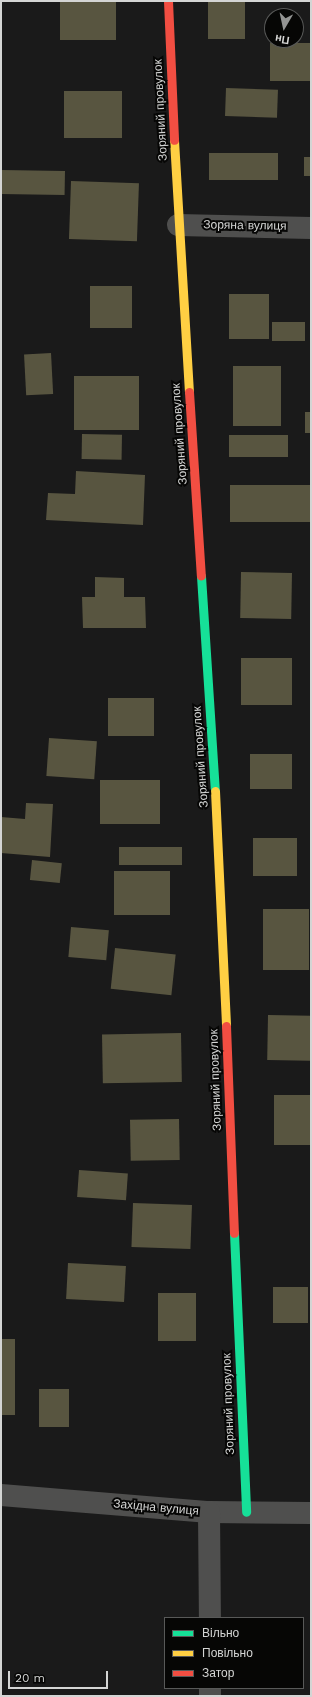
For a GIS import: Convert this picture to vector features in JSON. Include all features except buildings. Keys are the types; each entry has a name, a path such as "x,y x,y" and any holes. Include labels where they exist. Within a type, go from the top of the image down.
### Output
{"street":[{"name":"Зоряний провулок","path":"168,1 178,225 218,840 246,1512"},
{"name":"Зоряна вулиця","path":"178,225 311,228"},
{"name":"Західна вулиця","path":"1,1496 210,1512 311,1513"},
{"path":"210,1512 210,1617"}],"traffic: fast":[{"path":"201,576 215,791"},
{"path":"234,1233 246,1512"}],"traffic: slow":[{"path":"174,140 189,392"},
{"path":"215,791 226,1026"}],"traffic: jam":[{"path":"168,1 174,140"},
{"path":"189,392 201,576"},
{"path":"226,1026 234,1233"}]}
